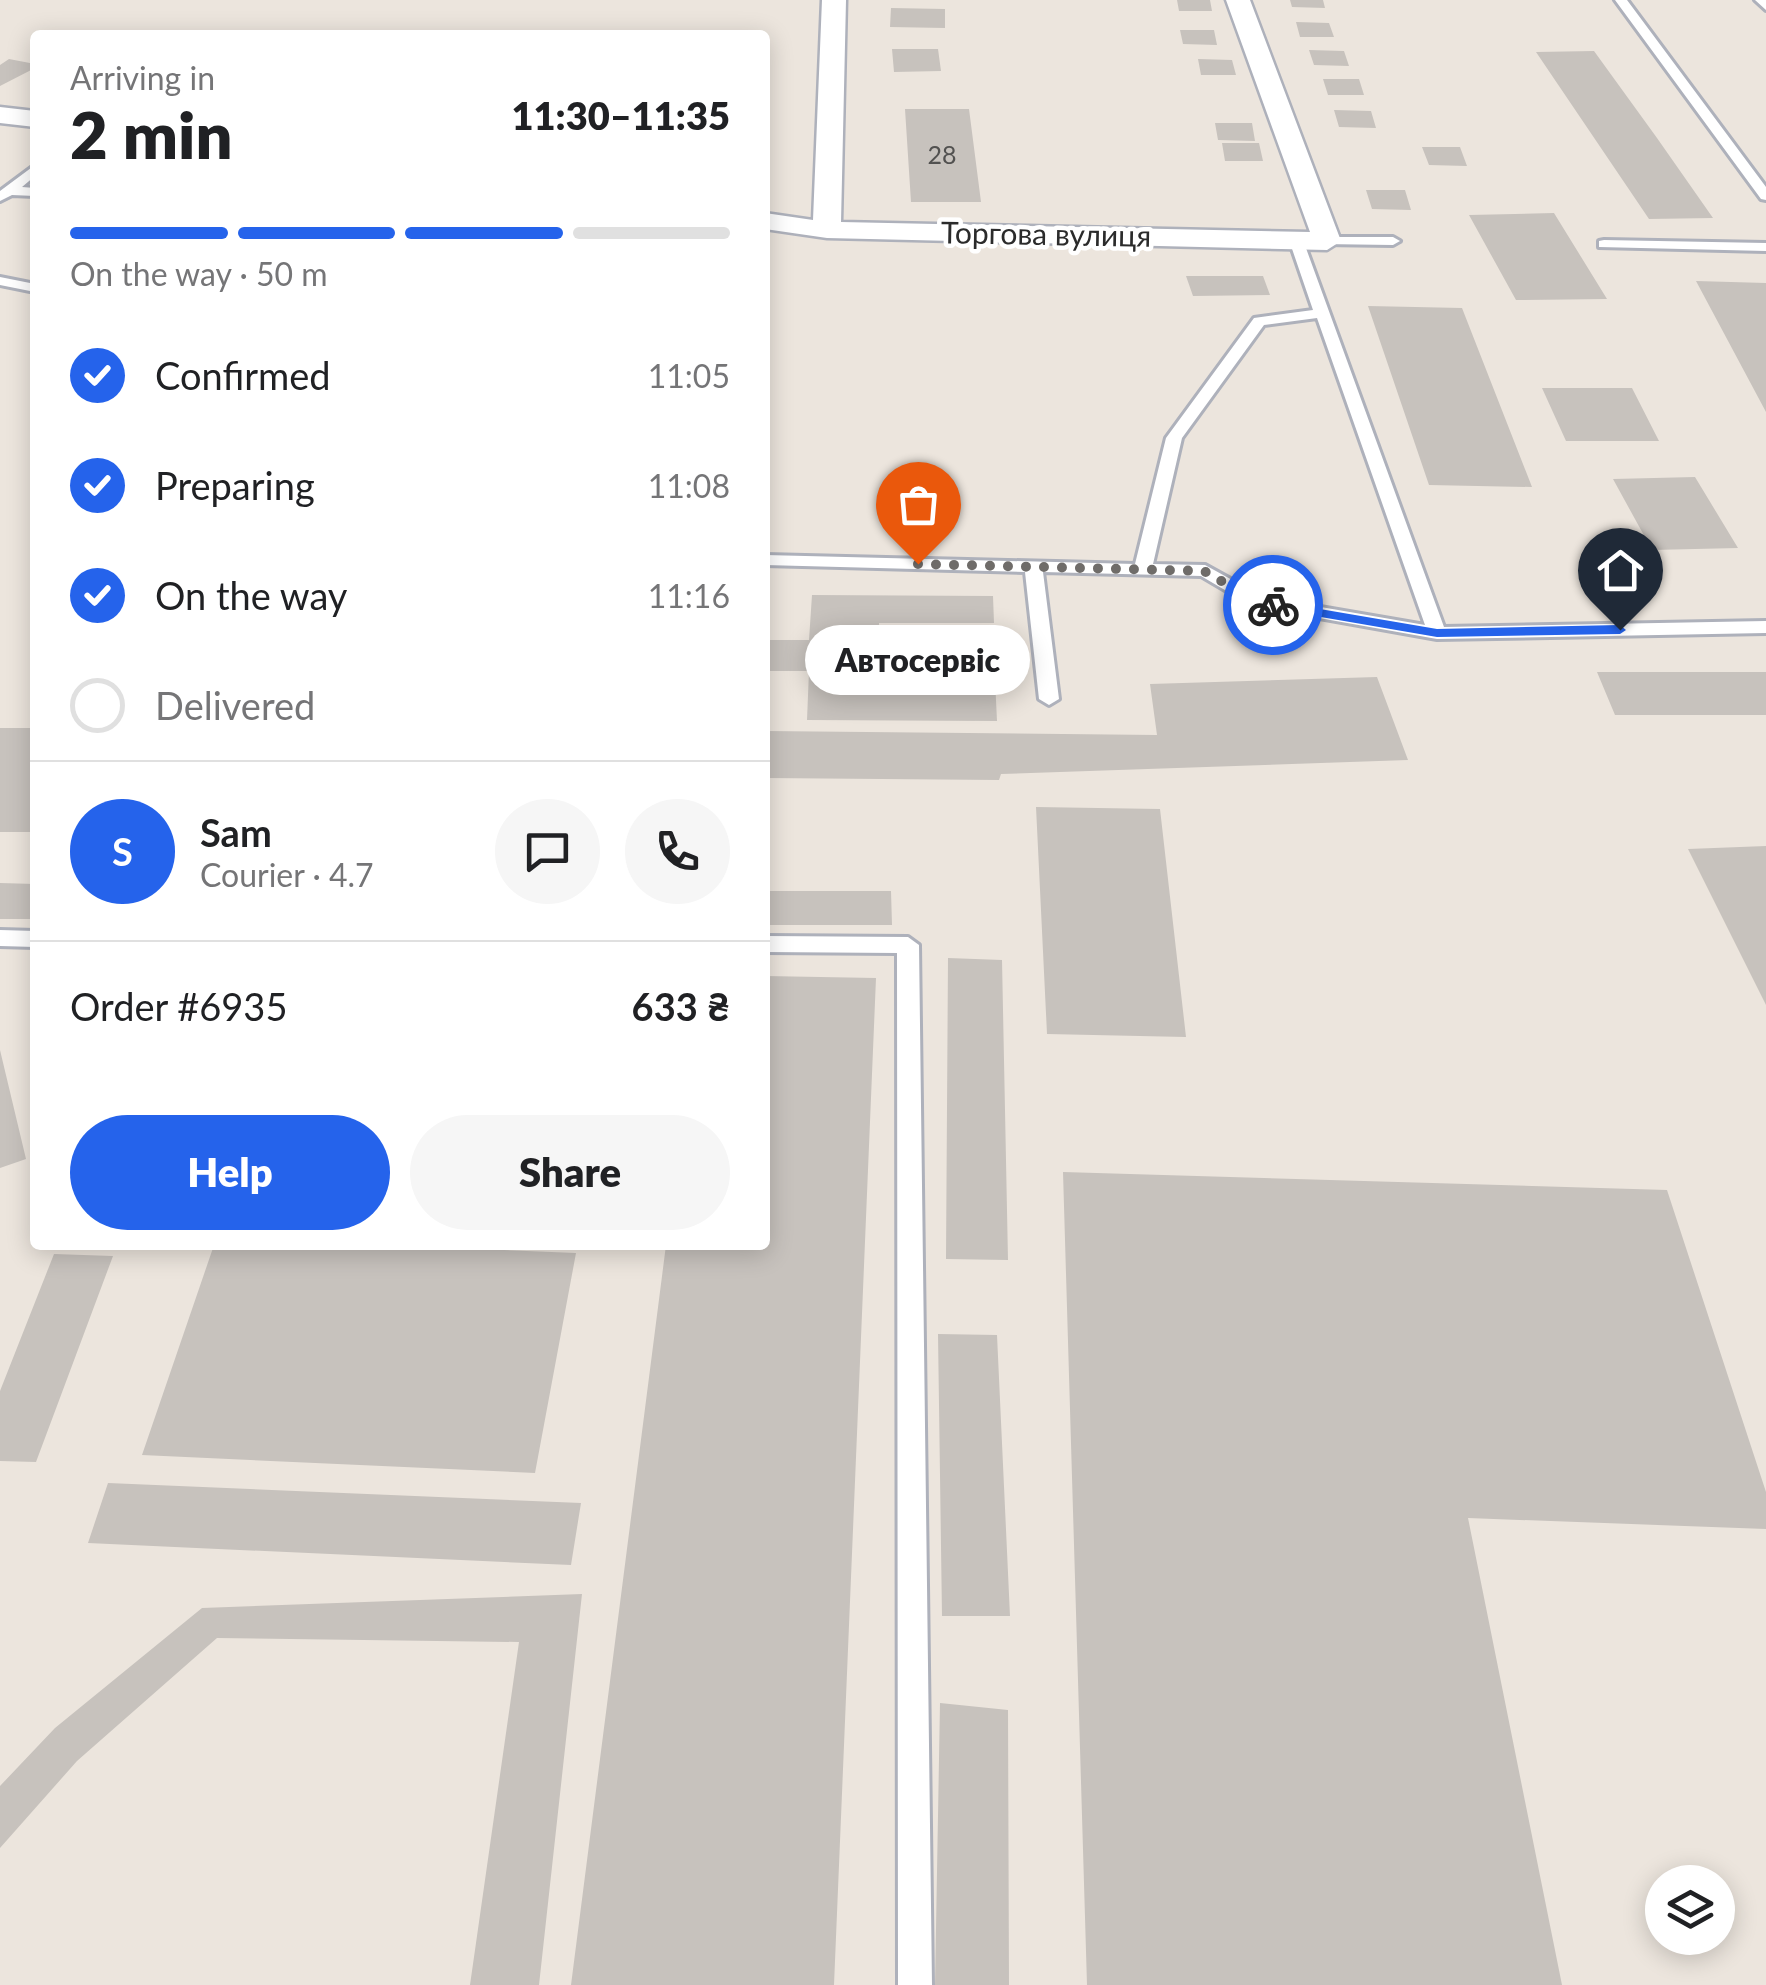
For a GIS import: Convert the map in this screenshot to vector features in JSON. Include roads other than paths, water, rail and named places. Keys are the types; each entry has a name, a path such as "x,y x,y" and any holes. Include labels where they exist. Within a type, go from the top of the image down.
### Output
{"street":[{"path":"827,230 834,0"},
{"path":"1238,0 1327,240"},
{"path":"0,115 30,118"},
{"name":"Торгова вулиця","path":"770,222 827,230 1327,240"}],"lane":[{"path":"1621,0 1766,196"},
{"path":"5,194 30,174"},
{"path":"5,194 30,192"},
{"path":"1296,240 1437,633"},
{"path":"1327,240 1394,242"},
{"path":"1604,244 1766,247"},
{"path":"0,280 30,287"},
{"path":"1143,569 1174,438 1259,321 1322,313"},
{"path":"770,560 1204,571 1258,602 1437,633 1766,627"},
{"path":"1032,567 1049,700"},
{"path":"0,938 30,938"},
{"path":"770,944 908,944 915,1985"}],"place":[{"name":"Автосервіс","path":"918,564"}]}
